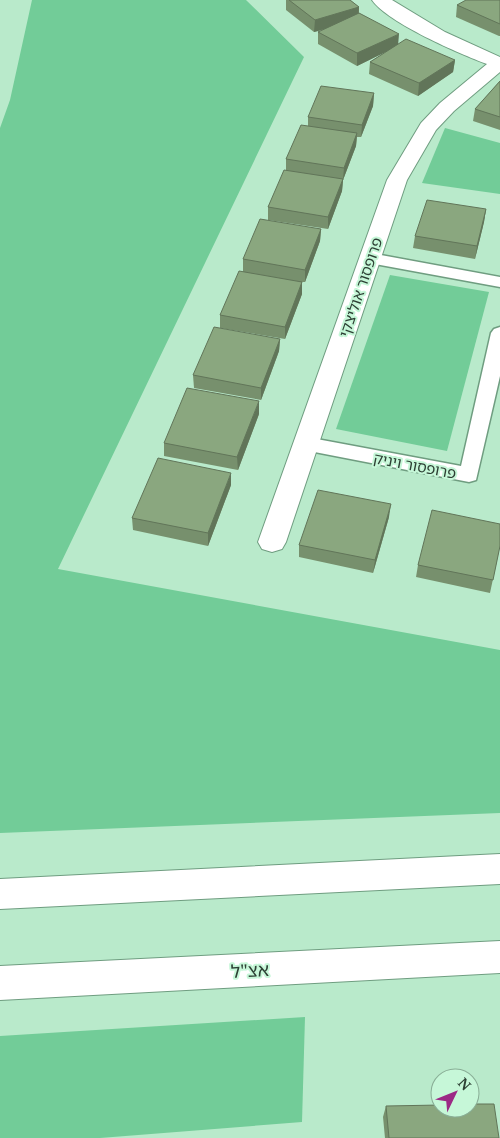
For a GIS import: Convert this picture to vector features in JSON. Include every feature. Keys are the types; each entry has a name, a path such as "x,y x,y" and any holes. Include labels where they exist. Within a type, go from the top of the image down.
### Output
{"street":[{"path":"381,0 424,29 452,44 500,63"},
{"name":"פרופסור אוליצקי","path":"272,542 397,180 428,128 447,107 500,63"},
{"path":"0,894 500,869"},
{"name":"אצ\"ל","path":"0,983 500,957"}],"lane":[{"path":"370,258 500,282"},
{"name":"פרופסור ויניק","path":"306,444 469,475 500,333"}],"green space":[{"path":"32,0 246,0 304,57 58,569 500,650 500,813 0,833 0,128 10,100"},
{"path":"445,128 500,143 500,194 422,183"},
{"path":"390,275 489,292 447,451 336,429"},
{"path":"305,1017 302,1122 100,1138 0,1138 0,1036"}],"building":[{"path":"289,0 350,0 359,7 315,20"},
{"path":"466,0 500,0 500,24 457,5"},
{"path":"359,13 399,34 357,53 318,32"},
{"path":"406,39 455,60 419,83 370,62"},
{"path":"500,81 500,117 475,109"},
{"path":"321,86 374,93 362,125 308,117"},
{"path":"301,125 357,133 344,168 286,159"},
{"path":"284,170 343,179 328,217 268,207"},
{"path":"427,200 486,209 477,246 415,236"},
{"path":"260,219 321,229 305,270 243,259"},
{"path":"239,271 302,282 285,327 220,315"},
{"path":"214,327 280,339 261,388 193,375"},
{"path":"187,388 259,401 237,457 164,443"},
{"path":"158,458 231,473 208,533 132,518"},
{"path":"318,490 391,504 375,560 299,545"},
{"path":"432,510 500,524 500,546 493,580 418,565"},
{"path":"480,1104 494,1104 499,1138 389,1138 386,1106 430,1105 430,1118 480,1118"}]}
